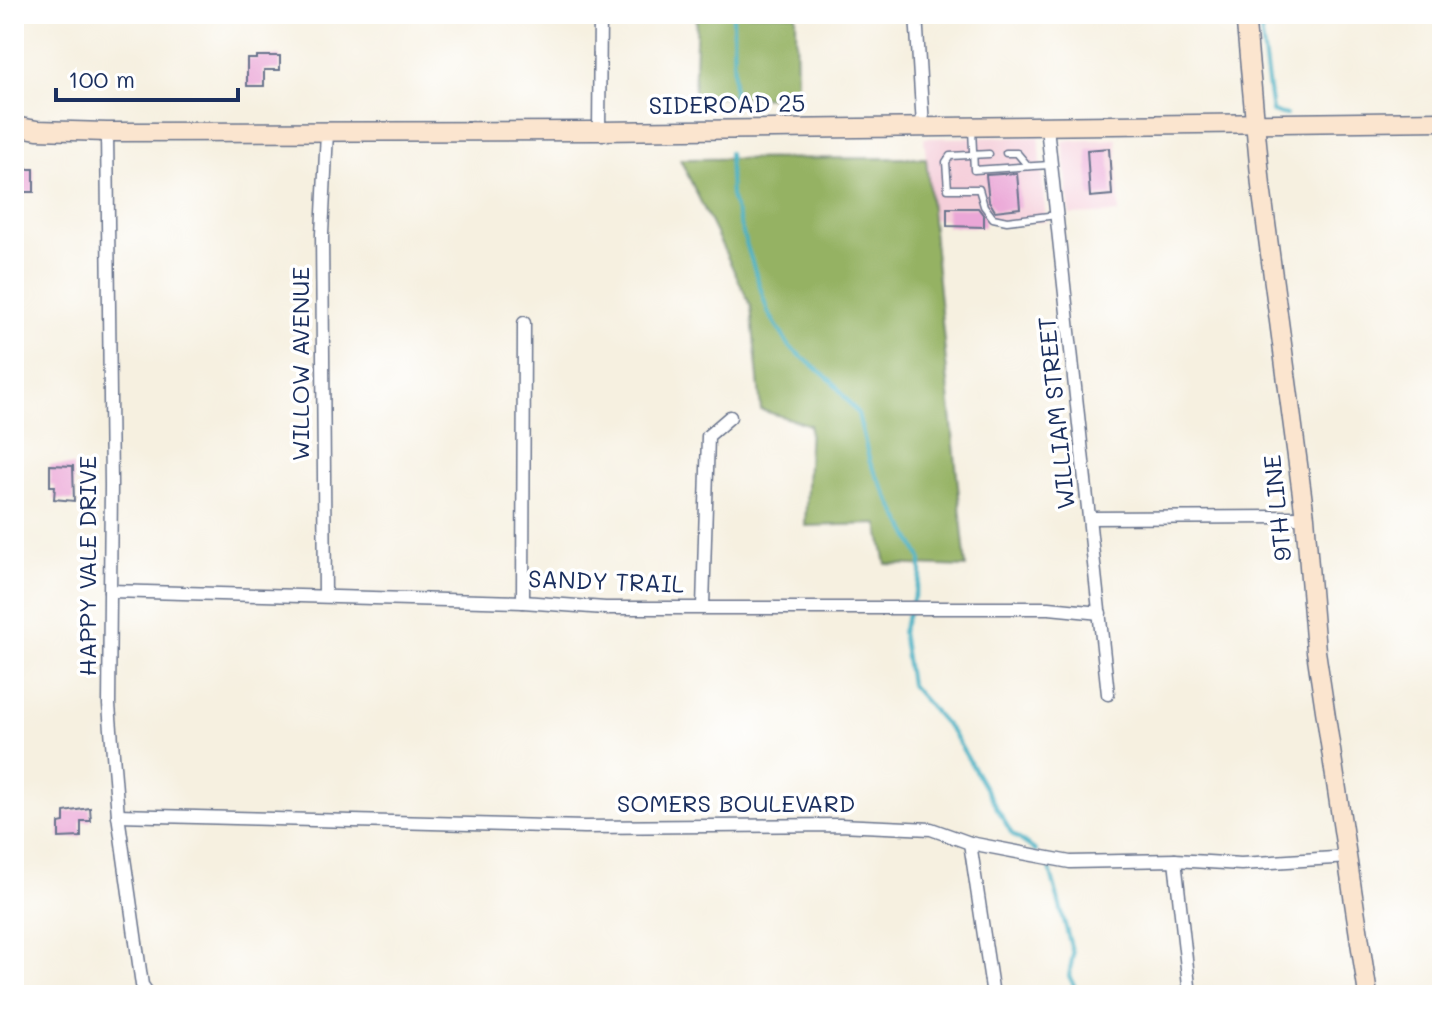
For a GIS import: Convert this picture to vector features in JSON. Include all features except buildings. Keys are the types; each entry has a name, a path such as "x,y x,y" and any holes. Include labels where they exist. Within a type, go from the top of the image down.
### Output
{"main road":[{"name":"9TH LINE","path":"1245,14 1261,186 1305,517 1316,651 1368,995"},
{"name":"SIDEROAD 25","path":"14,126 37,130 107,132 327,132 1442,121"}],"street":[{"path":"599,131 600,14"},
{"path":"916,14 923,126"},
{"name":"WILLIAM STREET","path":"1047,127 1108,694"},
{"name":"HAPPY VALE DRIVE","path":"107,132 109,705 118,815 142,985 149,995"},
{"name":"WILLOW AVENUE","path":"325,596 322,234 327,132"},
{"path":"523,602 524,323"},
{"path":"703,607 708,436 730,417"},
{"path":"1090,518 1305,517"},
{"name":"SANDY TRAIL","path":"110,591 523,602 605,608 1019,608 1100,613"},
{"name":"SOMERS BOULEVARD","path":"118,815 585,827 839,825 931,829 970,843 1070,862 1175,860 1241,864 1349,857"},
{"path":"970,843 993,995"},
{"path":"1175,860 1190,995"}],"lane":[{"path":"972,126 974,170 1051,165"},
{"path":"1006,153 1017,153 1028,167"},
{"path":"989,154 950,156 946,162 948,189 979,189 984,206 993,218 1007,221 1057,215"}],"shaded area":[{"path":"1039,137 1046,222 932,219 924,138"},
{"path":"1117,139 1119,213 1070,215 1063,141"}],"green space":[{"path":"697,14 796,14 797,98 694,96"},
{"path":"926,158 966,567 886,564 878,524 805,526 810,425 761,410 751,306 680,159"}],"waterway":[{"path":"733,14 734,108"},
{"path":"1259,14 1272,112 1286,115"},
{"path":"729,153 731,196 768,312 790,347 833,382 858,414 870,463 921,558 921,576 902,632 910,684 953,733 1012,834 1036,851"},
{"path":"1048,862 1073,954 1069,976 1079,995"}]}
